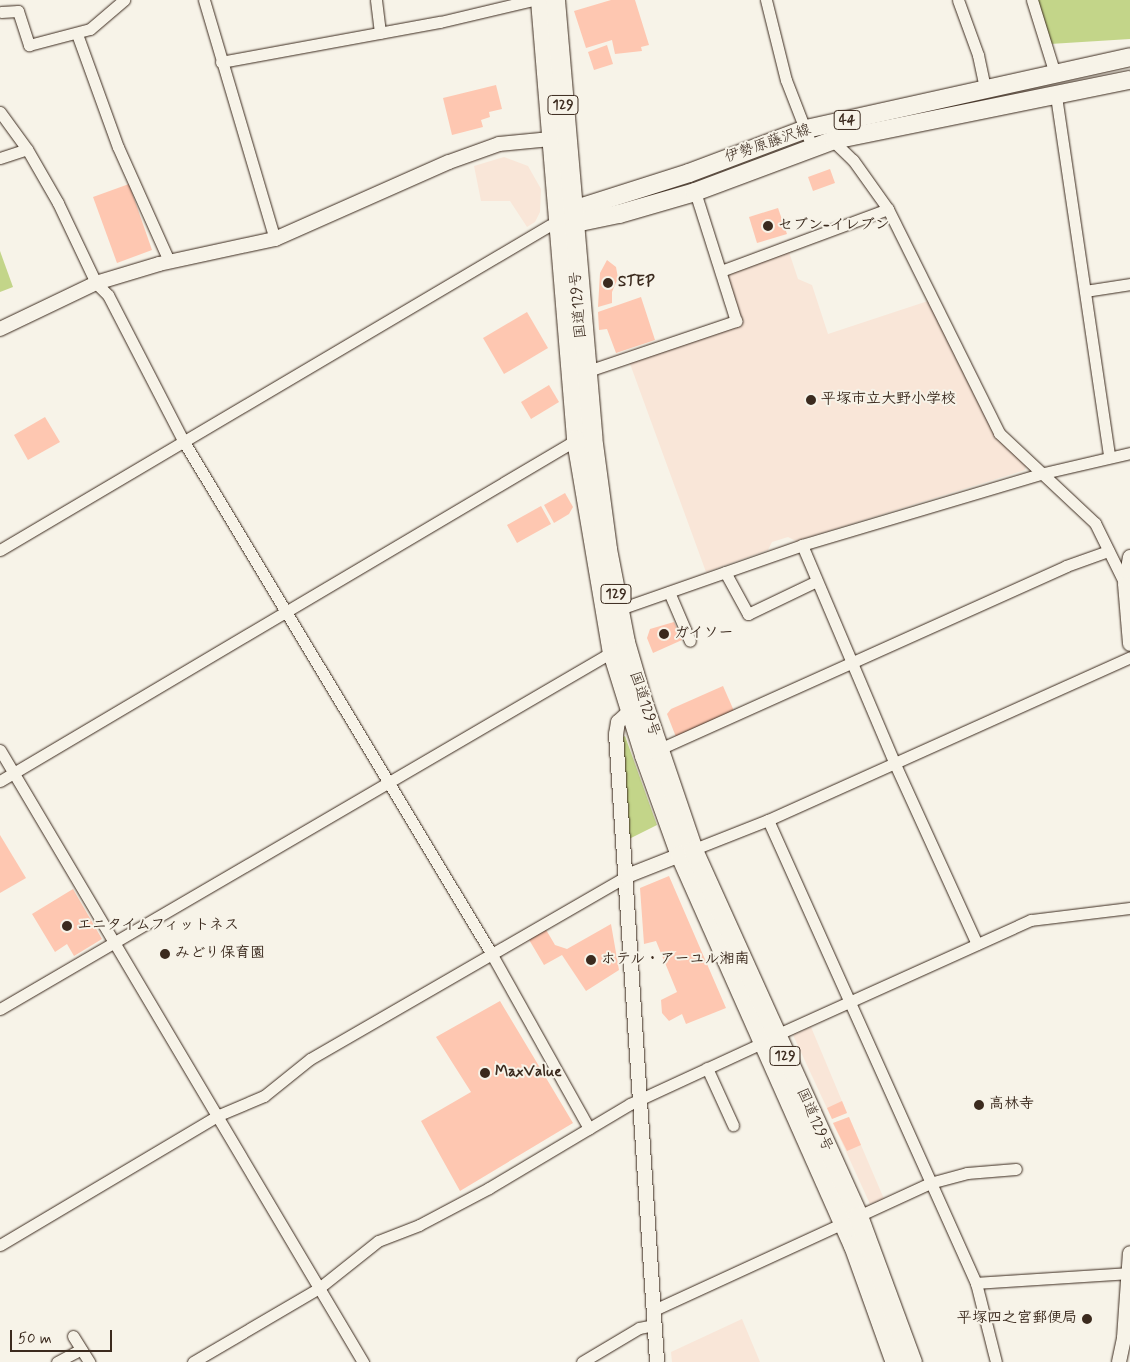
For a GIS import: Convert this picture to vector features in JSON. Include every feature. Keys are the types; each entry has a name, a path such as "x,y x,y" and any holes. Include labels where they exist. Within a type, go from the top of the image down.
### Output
{"highway":[{"name":"国道129号","path":"540,0 560,140"},
{"name":"国道129号","path":"555,0 562,220 578,374 607,549 612,612 612,652 630,711 651,752 687,852 912,1362"},
{"name":"国道129号","path":"578,374 576,440 612,612 642,700 651,752"},
{"name":"国道129号","path":"850,1219 895,1362"}],"main road":[{"name":"伊勢原藤沢線","path":"562,220 806,129 1130,57"},
{"name":"伊勢原藤沢線","path":"562,220 696,192 812,146 834,140 1130,80"}],"street":[{"path":"0,12 18,11 29,45 77,34 90,29 124,0"},
{"path":"204,0 275,239"},
{"path":"376,0 380,33"},
{"path":"221,62 380,33 533,0"},
{"path":"766,0 786,80 812,146"},
{"path":"958,0 978,55 985,89"},
{"path":"1032,0 1055,74"},
{"path":"77,34 118,147 169,262"},
{"path":"1056,96 1109,456"},
{"path":"0,112 27,149 58,203 96,283 108,295 184,442 287,612 387,784 491,954 589,1128"},
{"path":"806,129 834,140 888,209 999,433 1044,473 1095,523 1125,584"},
{"path":"0,329 96,283 169,262 275,239 449,162 499,144 560,140"},
{"path":"0,158 27,149"},
{"path":"578,374 736,321 696,192"},
{"path":"721,271 888,209"},
{"path":"0,550 562,220"},
{"path":"1085,291 1130,284"},
{"path":"0,781 576,440"},
{"path":"612,612 802,545 1044,473 1109,456 1130,453"},
{"path":"802,545 894,762 977,944"},
{"path":"651,752 852,664 1066,566 1108,552"},
{"path":"1130,557 1125,584 1130,644"},
{"path":"726,572 748,614 817,581"},
{"path":"668,592 690,641"},
{"path":"0,1009 612,652"},
{"path":"0,1245 219,1116 264,1096 310,1059 627,876 768,820 1130,657"},
{"path":"630,711 618,722 616,734 627,876 657,1362"},
{"path":"0,750 113,942 219,1116 363,1362"},
{"path":"768,820 852,1000 930,1183 976,1283 996,1362"},
{"path":"193,1362 319,1288 378,1242 420,1224 490,1188 640,1099 852,1000 1031,920 1130,908"},
{"path":"707,1068 733,1125"},
{"path":"654,1310 930,1183 967,1173 1016,1169"},
{"path":"1119,1362 1124,1338 1130,1253"},
{"path":"976,1283 1129,1274"},
{"path":"582,1362 639,1328 655,1325"},
{"path":"73,1336 89,1362"},
{"path":"57,1362 80,1348"}],"shaded area":[{"path":"504,157 528,166 541,189 540,212 535,222 527,227 510,201 481,201 474,166"},
{"name":"平塚市立大野小学校","path":"789,252 798,279 812,285 828,334 934,299 997,439 1027,464 1025,470 796,541 788,537 772,542 768,550 706,572 629,361 740,324 725,277 728,273"},
{"path":"811,1027 847,1113 832,1119 793,1035"},
{"path":"849,1117 884,1199 870,1204 833,1123"},
{"path":"742,1319 760,1362 672,1362 671,1352"}],"green space":[{"path":"1036,0 1130,0 1130,39 1050,44"},
{"path":"0,251 13,287 0,292"},
{"path":"625,736 657,825 627,840 623,737"}],"building":[{"path":"611,0 635,0 649,45 641,47 642,51 615,54 612,40 586,48 574,11"},
{"path":"607,45 613,64 594,70 588,52"},
{"path":"496,85 502,109 489,112 490,117 481,120 483,127 452,135 443,98"},
{"path":"830,169 835,183 813,191 808,177"},
{"path":"129,184 152,250 117,263 93,197"},
{"name":"セブン-イレブン","path":"778,208 787,234 757,243 749,217"},
{"name":"STEP","path":"607,260 616,267 618,278 612,292 612,303 598,307 600,273"},
{"path":"641,297 655,340 616,353 607,329 599,330 598,312"},
{"path":"527,312 548,348 504,374 483,338"},
{"path":"549,385 559,402 531,419 521,402"},
{"path":"45,417 60,442 28,460 14,435"},
{"path":"565,493 573,507 569,514 554,523 544,505"},
{"path":"541,506 551,524 517,543 507,525"},
{"name":"ガイソー","path":"674,622 682,640 653,653 647,638 650,629"},
{"path":"723,686 734,711 676,737 667,714 671,709"},
{"path":"0,835 26,878 0,893"},
{"path":"669,876 726,1008 686,1024 682,1014 669,1021 662,1013 661,1000 677,992 656,941 644,944 640,888"},
{"name":"エニタイムフィットネス","path":"73,889 102,939 74,956 67,944 55,952 32,914"},
{"name":"ホテル・アーユル湘南","path":"611,924 619,970 586,991 562,955 544,965 528,938 545,928 555,945 567,949"},
{"path":"500,1001 573,1123 460,1191 421,1121 471,1092 436,1037"},
{"path":"842,1101 847,1113 832,1119 827,1108"},
{"path":"849,1117 861,1145 847,1151 833,1123"}],"place":[{"name":"セブン-イレブン","path":"768,226"},
{"name":"STEP","path":"608,283"},
{"name":"平塚市立大野小学校","path":"811,400"},
{"name":"ガイソー","path":"664,634"},
{"name":"エニタイムフィットネス","path":"67,926"},
{"name":"みどり保育園","path":"165,954"},
{"name":"ホテル・アーユル湘南","path":"591,960"},
{"name":"MaxValue","path":"485,1073"},
{"name":"高林寺","path":"979,1105"},
{"name":"平塚四之宮郵便局","path":"1087,1319"}]}
